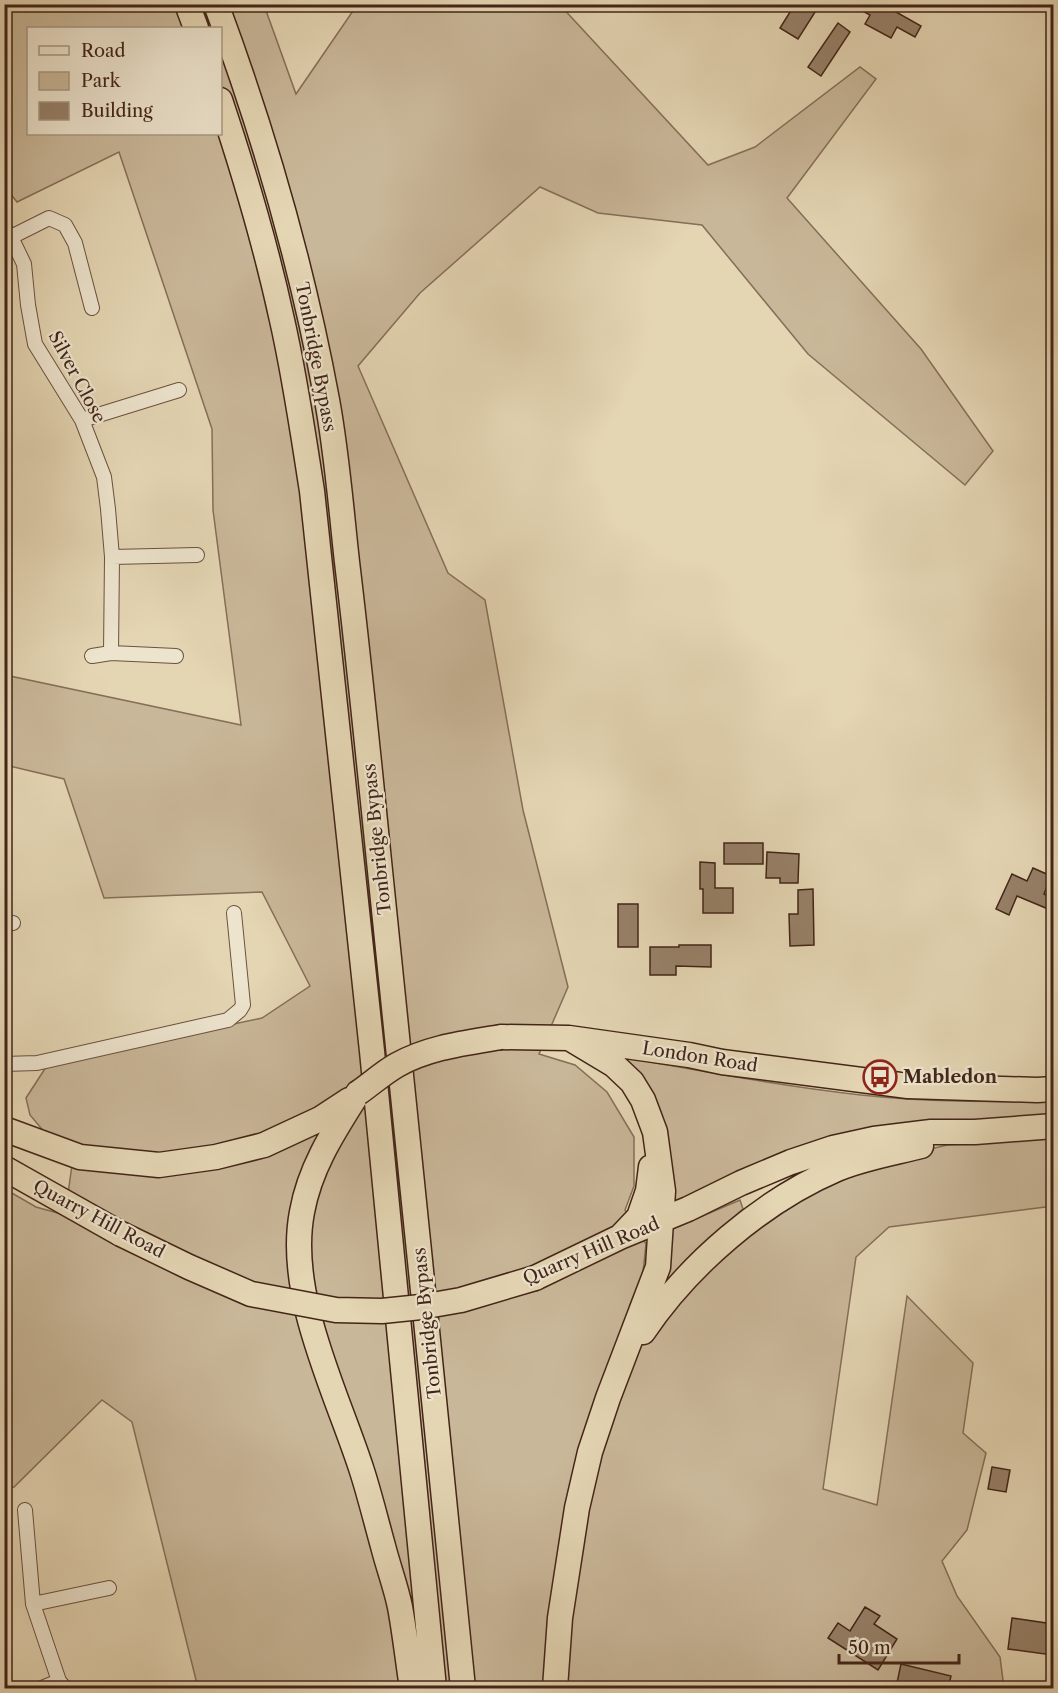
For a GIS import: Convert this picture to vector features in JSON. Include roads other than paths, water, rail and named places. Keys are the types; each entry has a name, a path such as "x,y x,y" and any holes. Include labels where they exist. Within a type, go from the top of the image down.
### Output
{"highway":[{"path":"187,4 196,27"},
{"name":"Tonbridge Bypass","path":"216,4 265,147 292,242 328,405 356,636 428,1326 463,1689"},
{"name":"Tonbridge Bypass","path":"222,106 239,157 282,319 300,408 312,491 372,1051 434,1689"},
{"name":"London Road","path":"412,1689 400,1607 362,1471 327,1372 300,1278 299,1245 302,1212 325,1127 358,1094 397,1065 422,1054 445,1047 501,1037 569,1038 689,1055 722,1062 908,1086 1053,1089"},
{"path":"555,1689 560,1618 577,1508 590,1452 608,1398 658,1267 663,1191 655,1132 643,1100 632,1082 614,1065 569,1038"},
{"name":"Quarry Hill Road","path":"4,1168 121,1234 251,1294 336,1310 382,1311 461,1300 535,1278 620,1237 661,1221 791,1162 833,1148 874,1139 931,1132 975,1132 1053,1126"},
{"path":"4,1129 81,1157 159,1165 216,1157 325,1127"},
{"path":"620,1237 639,1217 648,1191 655,1132"},
{"path":"620,1368 660,1307 686,1278 735,1232 763,1211 837,1169 975,1132"}],"street":[{"path":"8,233 49,218 65,225 75,243 92,308"},
{"name":"Silver Close","path":"8,233 24,264 35,344 82,420 104,477 112,557 111,653"},
{"path":"82,420 179,390"},
{"path":"112,557 197,555"},
{"path":"92,656 111,653 176,656"},
{"path":"4,1064 37,1063 228,1020 243,1005 234,913"},
{"path":"25,1510 33,1604 62,1685 42,1689"},
{"path":"33,1604 109,1588"}],"place":[{"name":"Mabledon","path":"880,1077"}]}
